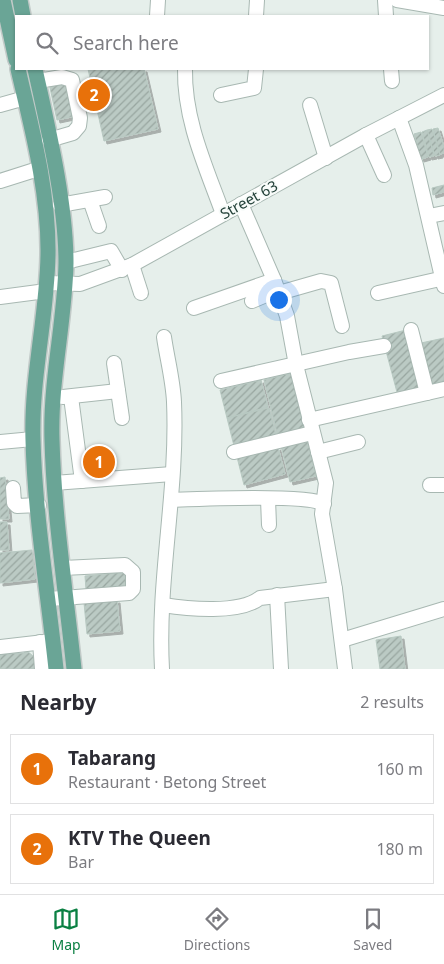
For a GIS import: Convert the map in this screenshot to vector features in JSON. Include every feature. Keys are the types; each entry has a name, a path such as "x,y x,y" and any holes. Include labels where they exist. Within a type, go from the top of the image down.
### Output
{"main road":[{"path":"3,0 15,55"},
{"path":"20,0 24,15"},
{"path":"18,70 38,169 46,226 46,287 36,380 33,439 49,599 47,642 56,669"},
{"path":"36,75 60,205 66,262 52,397 54,483 74,669"}],"street":[{"path":"157,15 158,0"},
{"path":"256,15 257,0"},
{"path":"385,0 386,15"},
{"path":"397,0 444,8"},
{"path":"185,70 188,110 192,126 223,214"},
{"path":"221,96 254,88 256,86 256,70"},
{"path":"36,75 62,77 72,80 75,88 79,126 73,133 49,140"},
{"name":"Street 63","path":"0,296 64,284 80,284 127,268 366,135 444,95"},
{"path":"0,105 25,98"},
{"path":"310,105 326,158"},
{"path":"378,293 443,281 416,165 399,118"},
{"path":"366,135 384,175"},
{"path":"0,181 38,169"},
{"path":"60,205 104,197"},
{"path":"90,200 100,226"},
{"path":"241,204 287,316 296,365 326,483 322,514 335,589 345,669"},
{"path":"429,216 444,213"},
{"path":"66,262 112,251 127,268 142,293"},
{"path":"194,308 277,288 321,282 331,283 342,326"},
{"path":"252,301 277,288"},
{"path":"411,330 426,393"},
{"path":"162,669 162,605 171,500 174,399 164,337"},
{"path":"221,382 349,352 384,346"},
{"path":"114,363 122,418"},
{"path":"234,452 311,426 444,389"},
{"path":"52,397 71,397 118,391"},
{"path":"71,397 82,481"},
{"path":"0,442 33,439"},
{"path":"318,452 358,442"},
{"path":"54,483 172,474"},
{"path":"13,488 14,503 17,506 39,505"},
{"path":"268,499 269,525"},
{"path":"171,500 314,500 324,504"},
{"path":"49,599 129,593 134,584 133,572 125,565 63,568"},
{"path":"162,605 232,608 277,595 335,589"},
{"path":"277,595 281,669"},
{"path":"342,640 444,609"},
{"path":"0,646 47,642 42,669"}],"building":[{"path":"88,70 144,70 158,129 104,141"},
{"path":"69,79 76,116 57,120 49,83"},
{"path":"438,128 444,147 444,153 440,154 433,129"},
{"path":"432,129 440,155 435,156 427,130"},
{"path":"427,130 434,156 429,157 422,132"},
{"path":"421,132 428,157 421,159 414,134"},
{"path":"444,185 444,192 433,195 432,188"},
{"path":"406,330 422,390 398,396 382,336"},
{"path":"444,338 444,385 431,388 421,343"},
{"path":"291,373 305,430 278,437 264,380"},
{"path":"261,380 268,407 227,418 220,390"},
{"path":"269,408 276,435 234,446 227,418"},
{"path":"307,439 316,476 290,482 281,446"},
{"path":"278,447 285,474 244,485 237,457"},
{"path":"5,477 9,519 0,519 0,478"},
{"path":"0,522 7,522 9,550 0,550"},
{"path":"32,550 35,579 0,583 0,553"},
{"path":"126,572 127,586 86,590 85,576"},
{"path":"117,600 120,631 87,634 84,603"},
{"path":"401,636 405,669 380,669 376,640"},
{"path":"26,650 41,663 39,669 0,669 0,654 24,653"}],"place":[{"name":"KTV The Queen","path":"94,95"},
{"name":"Tabarang","path":"99,462"}]}
